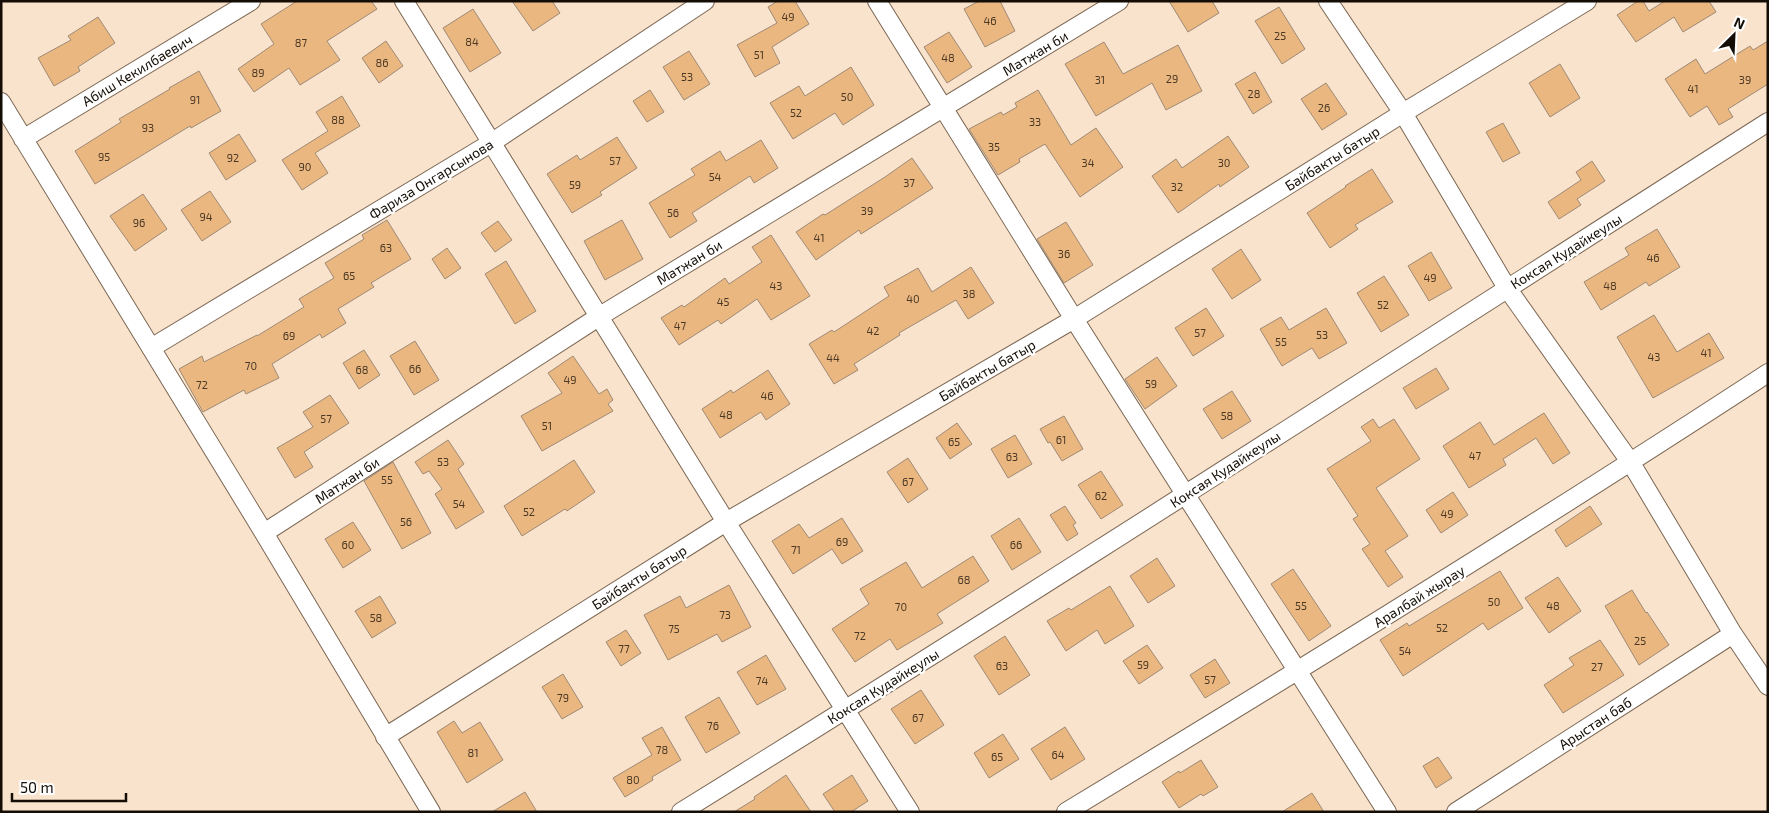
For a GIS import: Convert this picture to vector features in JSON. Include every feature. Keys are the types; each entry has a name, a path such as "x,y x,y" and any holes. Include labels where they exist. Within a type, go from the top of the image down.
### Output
{"street":[{"name":"Абиш Кекилбаевич","path":"23,139 250,1"},
{"path":"404,1 726,522 910,812"},
{"name":"Фариза Онгарсынова","path":"150,348 491,143 705,1"},
{"path":"877,1 1074,319 1386,812"},
{"name":"Матжан би","path":"264,533 600,316 1119,1"},
{"path":"1328,1 1403,113 1507,288 1631,462 1733,634 1768,686"},
{"name":"Байбакты батыр","path":"386,738 726,522 1074,319 1403,113 1587,1"},
{"path":"1,102 264,533 431,812"},
{"name":"Коксая Кудайкеулы","path":"681,812 1186,494 1768,122"},
{"name":"Аралбай жырау","path":"1066,812 1298,671 1631,462 1768,373"},
{"name":"Арыстан баб","path":"1456,812 1733,634"}],"building":[{"path":"297,1 371,1 377,9 327,41 340,60 300,85 289,68 254,92 238,69 274,44 261,24"},
{"path":"512,1 552,1 560,13 533,31"},
{"path":"778,1 795,1 809,24 772,47 780,63 755,77 737,45 777,23 768,7"},
{"path":"979,1 1000,1 1015,31 985,47 964,9"},
{"path":"1169,1 1212,1 1219,13 1188,32"},
{"path":"1638,1 1643,1 1649,11 1665,1 1709,1 1716,12 1683,32 1674,17 1636,42 1617,15"},
{"path":"1279,7 1305,49 1282,64 1255,21"},
{"path":"473,9 501,53 470,72 443,28"},
{"path":"98,17 115,43 78,67 80,71 54,86 38,58 71,40 68,36"},
{"path":"949,32 972,67 947,83 924,47"},
{"path":"386,41 403,66 379,83 362,58"},
{"path":"1768,41 1768,84 1728,109 1733,117 1719,125 1707,106 1690,117 1665,79 1696,59 1705,74 1750,46 1753,50"},
{"path":"1104,42 1123,74 1178,45 1202,91 1166,110 1152,83 1096,116 1065,64"},
{"path":"689,51 710,84 684,100 663,67"},
{"path":"1560,64 1580,98 1550,117 1529,83"},
{"path":"851,67 874,105 843,125 835,113 793,139 770,103 799,86 805,96"},
{"path":"199,71 221,111 191,128 190,126 95,184 75,151 121,122 119,119"},
{"path":"1255,72 1272,102 1253,114 1235,84"},
{"path":"1326,83 1347,114 1322,130 1301,99"},
{"path":"650,90 664,112 647,122 633,101"},
{"path":"1038,90 1071,145 1096,128 1123,167 1080,197 1045,144 1019,159 1020,162 998,175 969,129 1001,112 1003,115 1017,107 1015,103"},
{"path":"342,96 360,126 315,153 328,173 302,190 282,160 328,131 316,112"},
{"path":"1503,123 1520,153 1503,162 1486,132"},
{"path":"239,134 256,161 226,180 209,153"},
{"path":"1228,136 1249,167 1220,187 1219,184 1178,213 1152,176 1176,159 1182,168"},
{"path":"617,137 637,168 600,192 602,195 572,213 547,174 577,155 580,160"},
{"path":"761,140 778,168 754,183 750,176 692,213 697,221 670,238 649,203 695,175 691,169 720,151 726,161"},
{"path":"912,158 933,188 861,234 859,230 816,260 796,232"},
{"path":"1592,161 1605,181 1577,199 1581,205 1559,219 1548,202 1581,180 1576,172"},
{"path":"1372,169 1393,202 1355,225 1358,229 1330,248 1307,213"},
{"path":"210,191 231,222 202,241 181,210"},
{"path":"143,194 167,229 135,251 110,216"},
{"path":"387,220 411,259 371,283 374,287 338,309 346,323 322,338 320,334 272,364 279,378 246,394 244,390 203,412 179,369 202,356 204,362 257,336 304,307 299,299 334,278 325,263 364,239 362,235"},
{"path":"622,220 643,259 605,280 584,241"},
{"path":"498,221 512,240 495,252 481,233"},
{"path":"1066,222 1093,265 1064,283 1037,239"},
{"path":"1657,229 1680,267 1649,286 1646,282 1601,310 1584,282 1629,255 1625,248"},
{"path":"771,235 810,296 771,320 757,299 721,324 718,320 679,345 661,318 682,305 684,307 725,278 729,284 762,262 752,247"},
{"path":"447,248 461,268 445,279 432,259"},
{"path":"1241,249 1261,280 1232,299 1212,269"},
{"path":"1431,252 1452,288 1429,301 1408,266"},
{"path":"506,261 536,311 515,324 485,274"},
{"path":"971,267 994,303 968,319 956,300 899,333 900,335 854,364 858,370 834,384 809,344 832,330 834,332 889,296 884,287 918,268 932,292"},
{"path":"1384,276 1409,315 1381,332 1357,293"},
{"path":"1206,308 1224,336 1193,356 1175,328"},
{"path":"1326,308 1347,343 1319,359 1312,348 1282,366 1260,329 1281,317 1289,330"},
{"path":"1654,315 1677,352 1709,333 1724,358 1653,398 1617,337"},
{"path":"415,341 439,380 414,395 390,356"},
{"path":"364,350 380,375 359,389 343,363"},
{"path":"573,356 599,394 607,389 613,400 608,404 613,411 542,451 521,416 562,393 548,373"},
{"path":"1157,357 1177,386 1145,409 1125,379"},
{"path":"1436,368 1449,389 1416,409 1403,388"},
{"path":"768,370 790,404 766,420 761,412 720,438 702,409 731,390 733,393"},
{"path":"1232,391 1251,421 1222,439 1203,409"},
{"path":"330,395 349,423 304,452 313,467 295,478 277,448 313,427 303,412"},
{"path":"1544,413 1570,453 1553,464 1536,438 1503,459 1506,465 1469,488 1443,446 1480,422 1494,445"},
{"path":"1064,416 1083,449 1062,461 1040,429"},
{"path":"1373,419 1379,428 1394,419 1420,459 1376,488 1408,536 1385,551 1403,577 1388,587 1362,549 1370,544 1353,519 1358,516 1327,469 1371,441 1361,427"},
{"path":"957,423 972,444 950,459 936,438"},
{"path":"1015,435 1032,464 1008,478 991,449"},
{"path":"448,440 464,464 458,469 484,512 456,529 435,494 442,489 429,471 423,474 415,462"},
{"path":"908,458 928,489 908,503 887,472"},
{"path":"574,460 595,492 567,511 565,509 522,536 504,506"},
{"path":"393,462 431,533 402,549 364,481"},
{"path":"1101,471 1123,505 1101,519 1078,485"},
{"path":"1453,492 1468,515 1441,533 1426,510"},
{"path":"1065,506 1076,523 1073,525 1078,534 1067,541 1050,515"},
{"path":"1590,506 1602,524 1566,547 1555,530"},
{"path":"842,518 863,551 842,564 832,549 793,574 772,541 799,524 809,538"},
{"path":"1019,518 1041,552 1012,570 991,536"},
{"path":"353,522 371,550 343,568 325,539"},
{"path":"973,556 989,581 937,614 943,623 897,650 890,639 855,662 832,629 869,604 860,589 906,562 922,588"},
{"path":"1157,558 1175,586 1148,603 1130,576"},
{"path":"1293,569 1331,626 1309,641 1271,584"},
{"path":"1500,571 1523,608 1488,630 1483,623 1403,676 1380,640 1407,623 1409,626"},
{"path":"1558,577 1581,611 1549,633 1525,598"},
{"path":"729,585 751,627 722,642 717,634 668,660 644,615 680,596 686,608"},
{"path":"1110,586 1134,626 1105,644 1097,630 1066,651 1047,621 1069,608 1071,610"},
{"path":"1632,590 1669,645 1639,665 1605,606"},
{"path":"380,596 396,623 372,638 355,611"},
{"path":"626,630 641,653 621,666 606,642"},
{"path":"1005,636 1030,675 999,695 974,656"},
{"path":"1600,640 1624,675 1563,713 1544,685 1574,665 1569,658"},
{"path":"1147,645 1163,668 1139,684 1123,661"},
{"path":"766,655 786,689 757,705 737,672"},
{"path":"1215,659 1230,683 1205,698 1190,675"},
{"path":"563,674 583,707 562,719 542,687"},
{"path":"921,690 944,725 915,744 891,709"},
{"path":"719,697 740,733 706,753 685,717"},
{"path":"454,721 462,733 480,722 503,760 467,783 437,732"},
{"path":"662,727 681,760 652,777 653,780 625,797 613,778 652,755 642,738"},
{"path":"1065,727 1085,759 1051,780 1031,749"},
{"path":"1003,734 1019,759 989,778 974,753"},
{"path":"1438,757 1452,778 1436,788 1423,766"},
{"path":"1201,760 1218,787 1203,796 1201,794 1179,808 1162,782"},
{"path":"786,775 811,812 734,812 755,799 754,797"},
{"path":"852,775 868,801 851,812 835,812 823,794"},
{"path":"525,792 537,812 492,812"},
{"path":"1312,793 1324,812 1282,812"}]}
